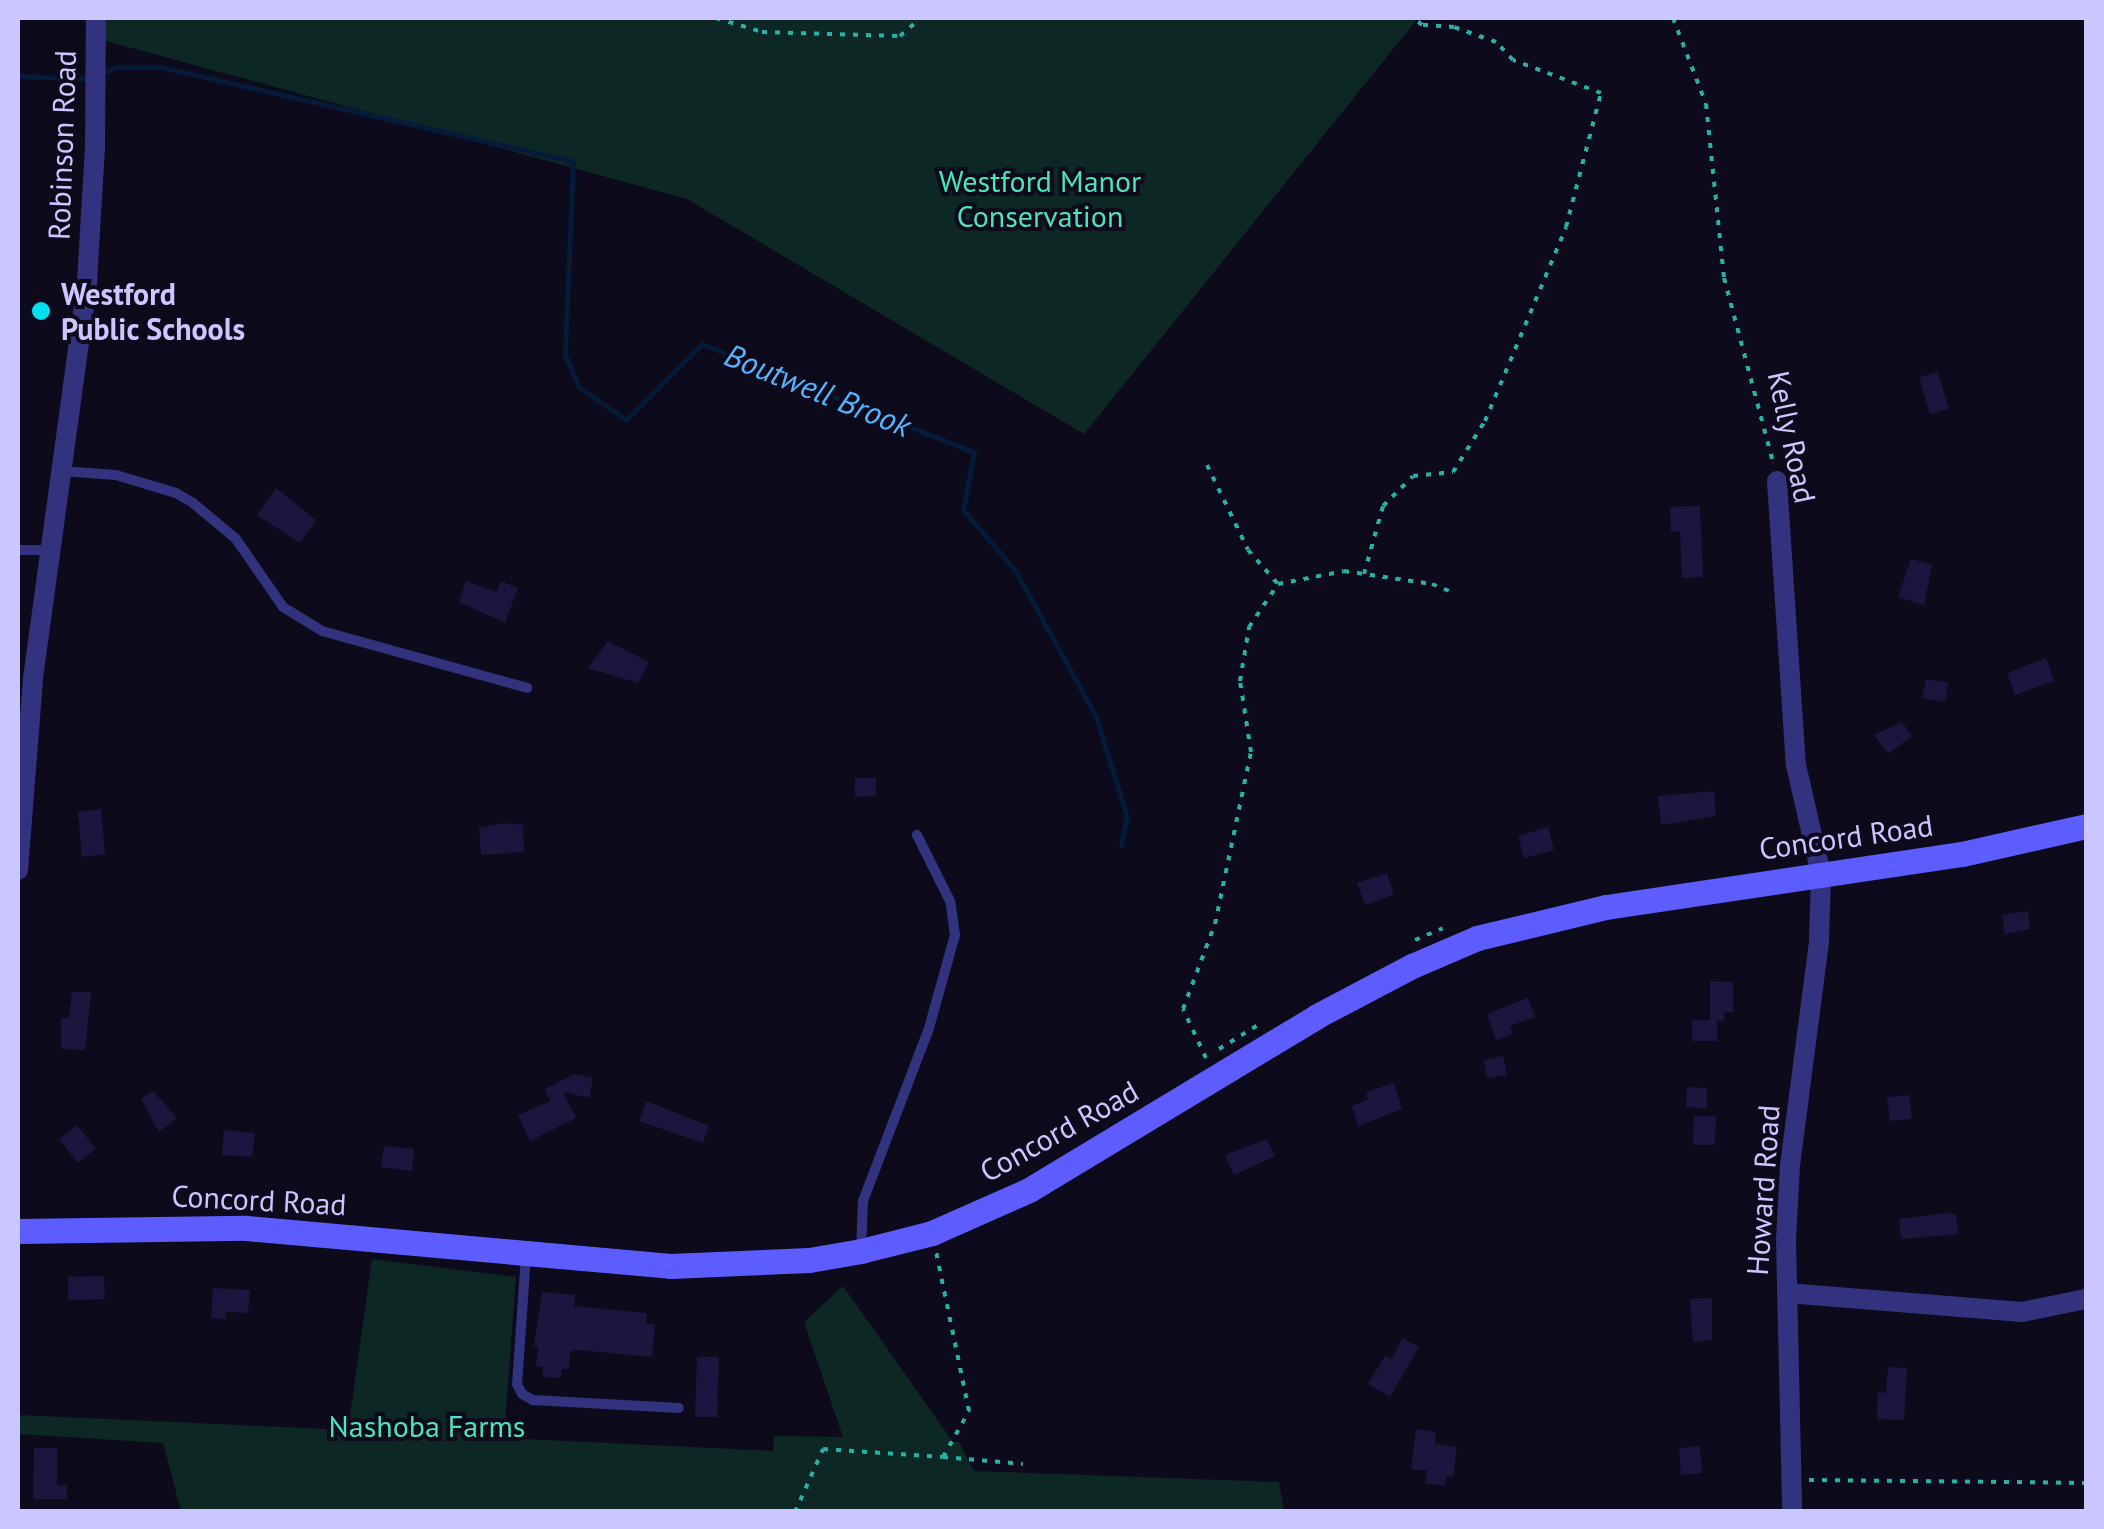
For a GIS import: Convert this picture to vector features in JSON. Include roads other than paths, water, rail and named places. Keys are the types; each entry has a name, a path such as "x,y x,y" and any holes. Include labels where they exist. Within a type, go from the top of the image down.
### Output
{"main road":[{"name":"Concord Road","path":"18,1231 246,1228 670,1266 809,1260 861,1251 932,1233 1029,1190 1316,1016 1412,966 1477,938 1606,907 1962,854 2086,826"}],"street":[{"name":"Robinson Road","path":"18,870 22,764 86,282 95,148 96,18"},
{"name":"Kelly Road","path":"1777,481 1796,765 1821,874"},
{"name":"Howard Road","path":"1792,1512 1787,1293 1790,1166 1820,942 1821,874"},
{"path":"1787,1293 2022,1312 2086,1298"}],"lane":[{"path":"61,470 116,475 176,493 193,503 236,538 283,607 322,631 528,688"},
{"path":"18,550 50,550"},
{"path":"861,1251 863,1202 929,1028 955,936 950,901 917,835"},
{"path":"526,1256 517,1384 522,1394 534,1400 679,1408"}],"waterway":[{"name":"Boutwell Brook","path":"103,73 116,67 161,67 573,161 565,355 579,387 626,420 702,344 974,452 963,510 1015,570 1096,717 1127,817 1121,845"},
{"name":"Boutwell Brook","path":"18,76 89,79"}],"place":[{"name":"Westford Public Schools","path":"41,311"}],"park label":[{"name":"Westford Manor Conservation","path":"1040,198"},
{"name":"Nashoba Farms","path":"427,1426"}]}
